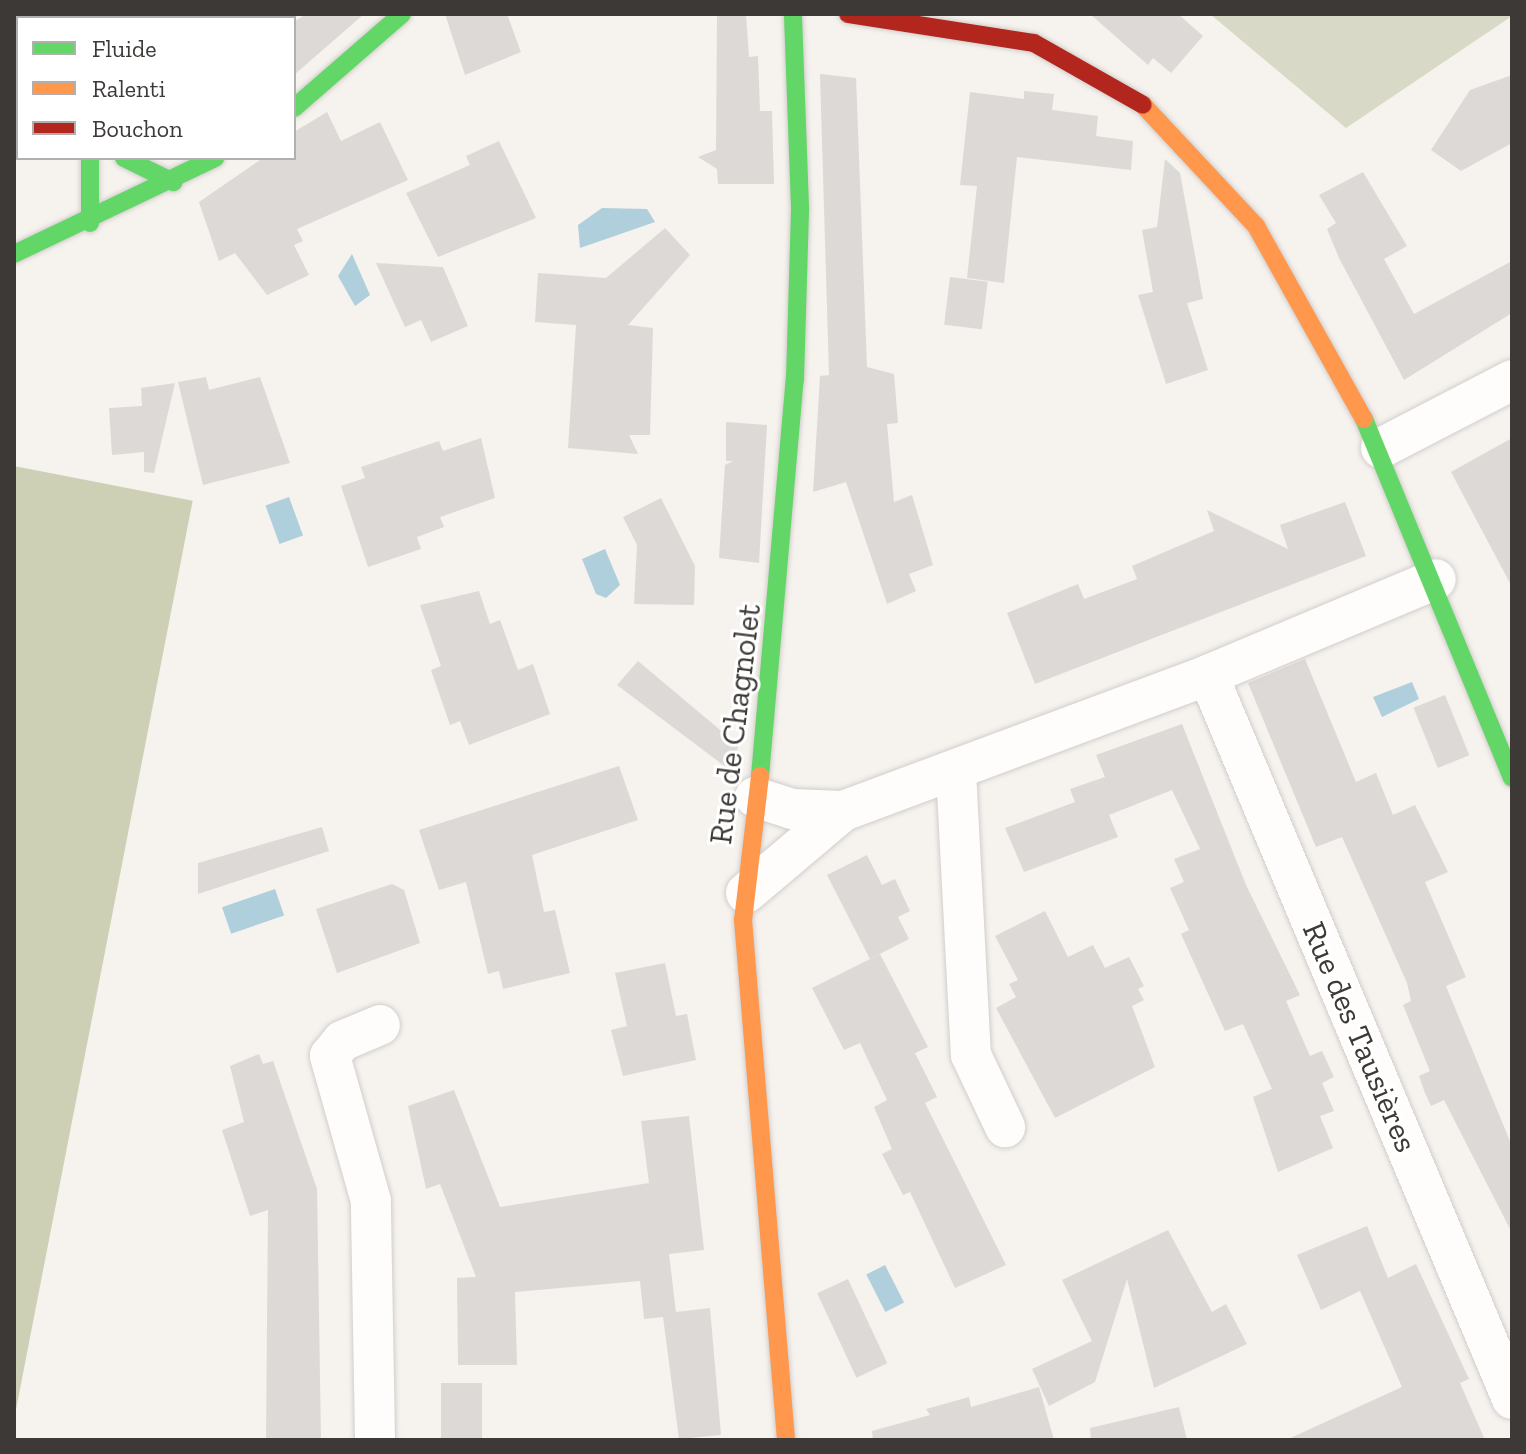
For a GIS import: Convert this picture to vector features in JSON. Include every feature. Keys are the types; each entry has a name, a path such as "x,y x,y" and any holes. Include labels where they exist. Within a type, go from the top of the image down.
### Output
{"street":[{"path":"296,106 402,14"},
{"name":"Rue de Chagnolet","path":"786,1440 748,1038 746,893 783,575 795,379 800,207 793,14"},
{"path":"848,14 1034,43 1130,93 1196,154 1256,226 1381,448 1436,579 1512,778"},
{"path":"90,160 90,223"},
{"path":"128,160 173,182"},
{"path":"14,254 90,223 212,160"},
{"path":"1381,448 1512,380"},
{"path":"746,893 843,811 1208,675 1436,579"},
{"name":"Rue des Tausières","path":"1208,675 1512,1399"},
{"path":"956,771 971,1055 1005,1127"},
{"path":"755,797 792,809 843,811"},
{"path":"375,1440 371,1201 330,1056 342,1041 380,1025"}],"green space":[{"path":"1210,14 1512,14 1512,16 1346,128"},
{"path":"14,466 193,501 14,1420"}],"water":[{"path":"602,208 647,209 655,222 580,248 578,225"},
{"path":"352,254 370,295 355,306 338,276"},
{"path":"289,497 303,536 280,544 266,506"},
{"path":"605,549 620,585 606,598 596,594 582,559"},
{"path":"1412,682 1419,699 1382,717 1373,697"},
{"path":"275,889 284,915 231,934 222,907"},
{"path":"885,1265 904,1302 885,1312 866,1275"}],"building":[{"path":"306,14 364,14 296,73 296,21"},
{"path":"445,14 507,14 521,52 465,75"},
{"path":"717,14 746,14 749,57 758,56 760,111 772,111 774,184 718,184 717,169 698,157 716,150"},
{"path":"1090,14 1178,14 1203,36 1171,73 1153,58 1148,65"},
{"path":"820,74 856,78 867,367 894,374 898,423 887,424 894,502 912,495 933,565 909,574 916,591 887,604 846,482 813,492 820,376 829,375"},
{"path":"1512,75 1512,143 1461,171 1431,150 1470,90"},
{"path":"1024,91 1054,94 1052,110 1098,116 1096,136 1133,141 1131,170 1017,157 1004,283 967,278 977,186 960,185 970,92 1024,99"},
{"path":"327,112 341,141 380,122 408,180 297,229 303,241 294,245 309,275 267,295 235,253 219,261 199,202 260,160 296,160 296,131"},
{"path":"499,141 536,218 438,257 406,193 470,165 466,156"},
{"path":"1165,159 1180,173 1203,299 1187,303 1208,370 1166,384 1138,295 1153,292 1142,230 1157,227"},
{"path":"1363,172 1407,246 1384,259 1414,314 1512,261 1512,313 1404,380 1339,258 1327,229 1336,223 1319,195"},
{"path":"665,228 690,255 628,325 653,328 650,435 629,435 638,454 568,448 576,325 535,322 538,273 606,278"},
{"path":"376,263 443,267 468,326 431,342 421,320 405,327"},
{"path":"950,277 988,282 982,329 944,325"},
{"path":"206,377 209,390 260,377 290,463 203,485 178,382"},
{"path":"175,383 154,473 144,472 144,452 112,455 109,408 142,406 141,388"},
{"path":"726,422 767,425 759,563 719,558 725,465 733,461 726,461"},
{"path":"481,438 495,498 440,517 444,527 417,537 421,549 368,567 341,486 365,478 361,467 439,441 443,451"},
{"path":"1512,438 1512,587 1451,472"},
{"path":"661,498 695,566 694,605 634,604 637,545 623,517"},
{"path":"1345,502 1366,556 1035,684 1007,613 1078,584 1084,599 1137,579 1132,566 1214,531 1207,510 1288,549 1280,525"},
{"path":"479,591 490,624 500,620 518,670 533,664 550,714 469,745 460,721 450,725 431,670 441,666 420,605"},
{"path":"1305,659 1356,782 1376,773 1393,815 1415,805 1448,872 1425,882 1466,977 1446,986 1512,1146 1512,1233 1444,1100 1431,1106 1425,1093 1419,1076 1430,1071 1403,1005 1411,1001 1407,983 1342,837 1316,847 1248,683"},
{"path":"638,661 738,745 735,774 617,685"},
{"path":"1445,695 1469,755 1438,768 1413,708"},
{"path":"1182,724 1246,885 1300,995 1286,1001 1310,1056 1322,1051 1334,1077 1322,1083 1334,1111 1320,1116 1333,1148 1278,1172 1253,1097 1272,1089 1243,1024 1225,1031 1181,934 1189,930 1170,888 1184,882 1174,859 1200,849 1172,790 1109,815 1118,837 1024,872 1005,828 1075,802 1070,789 1105,777 1096,755"},
{"path":"619,766 638,820 532,855 544,912 555,910 570,973 503,989 499,971 488,974 466,882 439,890 419,830"},
{"path":"322,827 329,851 198,894 198,863"},
{"path":"867,855 882,885 895,879 910,911 898,917 909,939 870,959 827,875"},
{"path":"392,884 404,890 420,943 337,973 316,909"},
{"path":"1045,911 1068,957 1093,945 1105,968 1129,957 1144,986 1138,989 1144,1000 1132,1006 1155,1067 1055,1118 996,1008 1016,997 1009,984 1018,980 995,936"},
{"path":"880,954 928,1047 915,1053 937,1097 925,1103 1006,1265 955,1288 910,1192 903,1195 882,1154 892,1149 874,1107 887,1100 860,1043 844,1050 812,988"},
{"path":"665,963 676,1016 687,1014 696,1060 623,1076 611,1030 627,1026 615,973"},
{"path":"259,1054 263,1064 273,1061 317,1189 321,1440 266,1440 268,1210 250,1216 222,1130 244,1122 230,1066"},
{"path":"454,1090 500,1207 649,1183 641,1121 689,1116 704,1250 669,1254 676,1312 710,1308 721,1435 679,1439 663,1317 644,1319 640,1281 515,1292 517,1365 458,1365 457,1278 476,1277 440,1184 426,1189 408,1106"},
{"path":"1367,1226 1388,1278 1416,1264 1469,1379 1460,1383 1485,1440 1286,1440 1402,1387 1360,1291 1321,1310 1297,1255"},
{"path":"1168,1230 1212,1312 1226,1304 1247,1344 1154,1388 1127,1279 1095,1382 1049,1406 1032,1369 1092,1341 1062,1280"},
{"path":"848,1279 887,1363 856,1378 817,1293"},
{"path":"441,1383 482,1383 482,1440 441,1440"},
{"path":"1039,1387 1054,1440 873,1440 872,1431 930,1415 926,1409 969,1397 971,1407"},
{"path":"1179,1407 1187,1440 1091,1440 1090,1428"}],"traffic: fast":[{"path":"296,106 402,14"},
{"path":"760,776 795,379 800,207 793,14"},
{"path":"90,160 90,223"},
{"path":"128,160 173,182"},
{"path":"14,254 211,160"},
{"path":"1364,419 1512,778"}],"traffic: slow":[{"path":"1143,105 1256,226 1364,419"},
{"path":"760,776 743,920 786,1440"}],"traffic: jam":[{"path":"848,14 1034,43 1143,105"}]}
